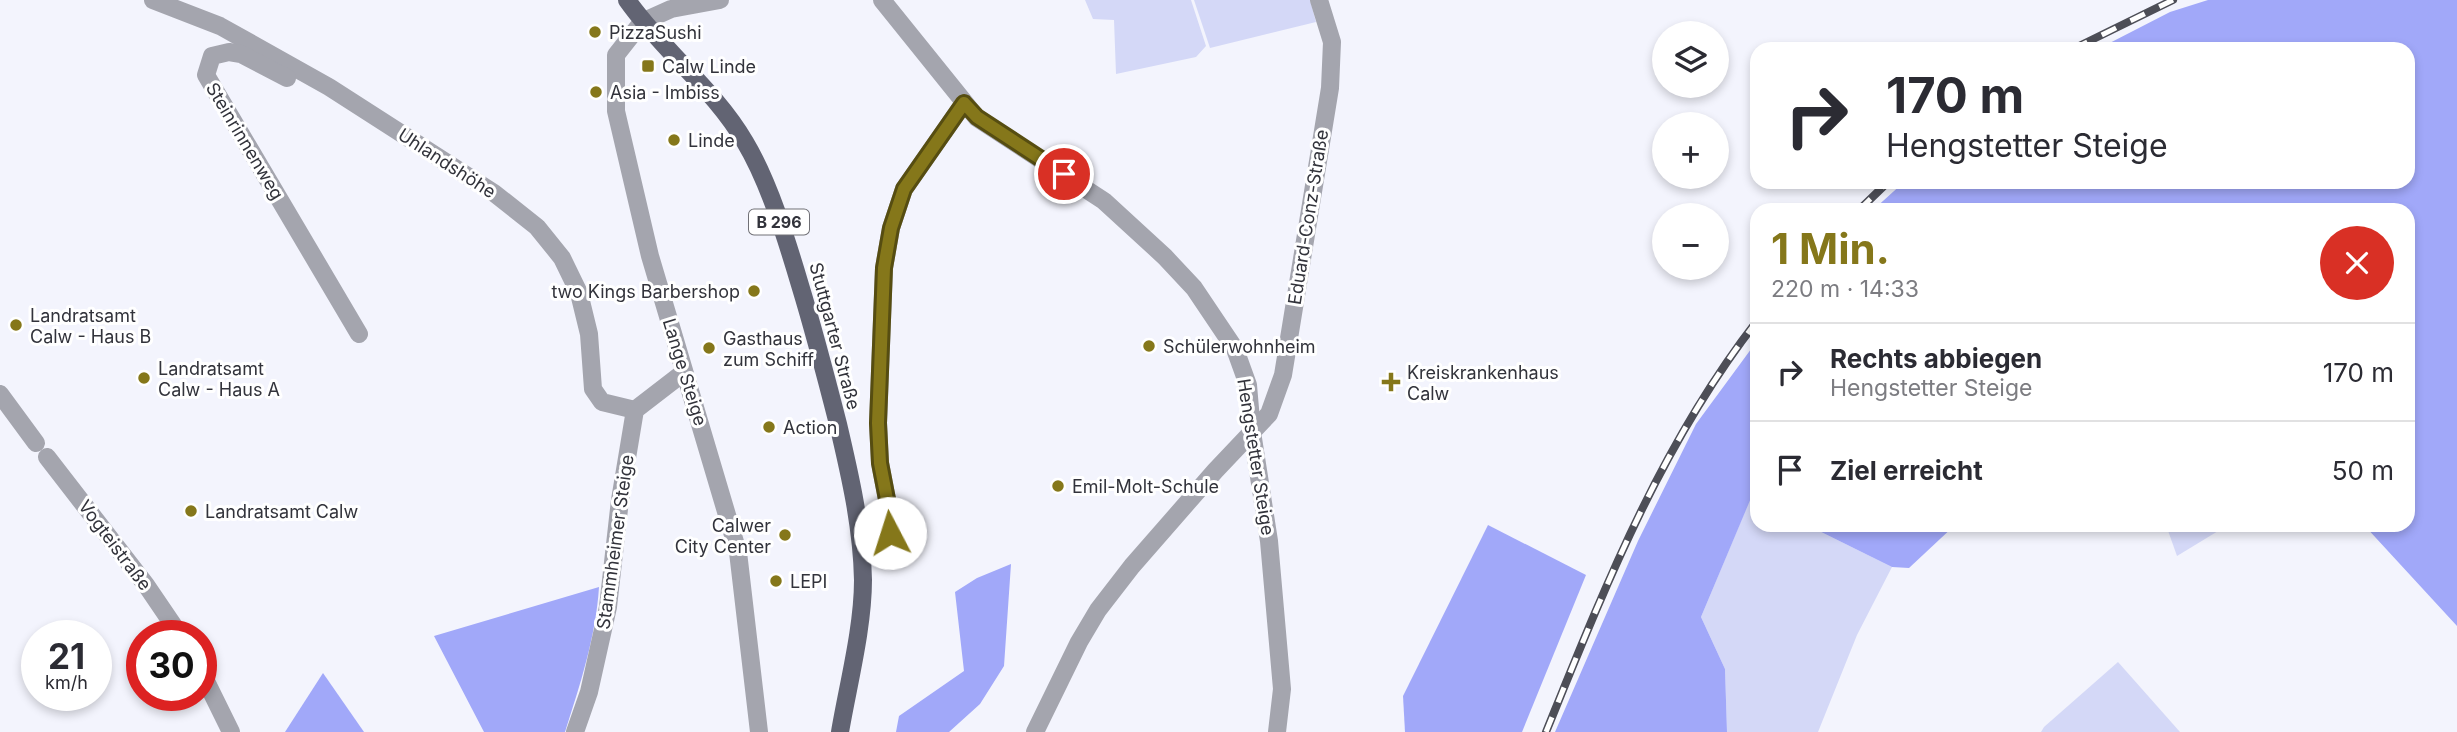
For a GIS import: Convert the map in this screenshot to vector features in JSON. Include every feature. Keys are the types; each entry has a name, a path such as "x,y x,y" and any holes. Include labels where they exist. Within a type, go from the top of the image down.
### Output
{"main road":[{"name":"Stuttgarter Straße","path":"627,0 642,22 733,123 747,144 785,235 822,358 852,480 863,582 840,732"}],"street":[{"name":"Uhlandshöhe","path":"153,0 220,26 328,87 494,193 537,227 562,258 579,293 589,334 593,389 601,402 635,410"},
{"path":"642,22 671,9 720,0"},
{"name":"Hengstetter Steige","path":"882,0 977,117 1104,201 1165,257 1194,288 1235,349 1248,385 1252,432 1269,541 1282,689 1277,732"},
{"name":"Eduard-Conz-Straße","path":"1035,732 1079,642 1098,610 1132,566 1269,414 1283,375 1330,88 1332,42 1319,0"},
{"name":"Lange Steige","path":"642,22 615,55 616,111 650,256 738,552 759,732"},
{"name":"Steinrinnenweg","path":"328,87 315,92 241,54 229,52 212,57 206,75 359,334"},
{"path":"861,544 880,541 890,533 891,520 880,463 878,423 884,268 891,228 904,189 964,103"},
{"path":"635,410 683,373"},
{"name":"Vogteistraße","path":"0,394 170,620"},
{"name":"Stammheimer Steige","path":"575,732 589,692 608,607 635,410"},
{"path":"217,700 231,732"}],"shaded area":[{"path":"1085,0 1191,0 1206,46 1196,57 1116,74 1114,20 1093,19"},
{"path":"1194,0 1310,0 1316,22 1210,48"},
{"path":"2208,0 2457,0 2457,626 2370,532 2415,532 2415,203 1881,203 1896,189 2415,189 2415,42 2112,42 2170,12"},
{"path":"1750,351 1750,500 1701,617 1725,669 1727,732 1555,732 1638,541 1696,424"},
{"path":"1750,499 1750,532 1821,532 1892,567 1857,635 1818,732 1727,732 1725,669 1701,617"},
{"path":"1488,525 1586,575 1522,732 1405,732 1403,696"},
{"path":"1821,532 1948,532 1909,568 1892,567"},
{"path":"2168,532 2216,532 2177,556"},
{"path":"1011,564 1004,666 980,704 949,732 896,732 899,716 964,671 955,592 977,578"},
{"path":"599,587 591,642 565,732 484,732 434,636"},
{"path":"2118,662 2180,732 2041,732 2044,727"},
{"path":"323,673 364,732 285,732"}],"railway":[{"path":"2087,42 2173,0"},
{"path":"1866,203 1881,189"},
{"path":"1546,732 1613,572 1663,467 1723,368 1750,331"}],"place":[{"name":"PizzaSushi","path":"595,32"},
{"name":"Calw Linde","path":"648,66"},
{"name":"Asia - Imbiss","path":"596,92"},
{"name":"Linde","path":"674,140"},
{"name":"two Kings Barbershop","path":"754,291"},
{"name":"Landratsamt Calw - Haus B","path":"16,325"},
{"name":"Schülerwohnheim","path":"1149,346"},
{"name":"Gasthaus zum Schiff","path":"709,348"},
{"name":"Landratsamt Calw - Haus A","path":"144,378"},
{"name":"Kreiskrankenhaus Calw","path":"1391,382"},
{"name":"Action","path":"769,427"},
{"name":"Emil-Molt-Schule","path":"1058,486"},
{"name":"Landratsamt Calw","path":"191,511"},
{"name":"Calwer City Center","path":"785,535"},
{"name":"LEPI","path":"776,581"}],"route":[{"path":"890,533 891,520 880,463 879,342 884,268 891,228 904,189 964,103 977,117 1064,174"}]}
